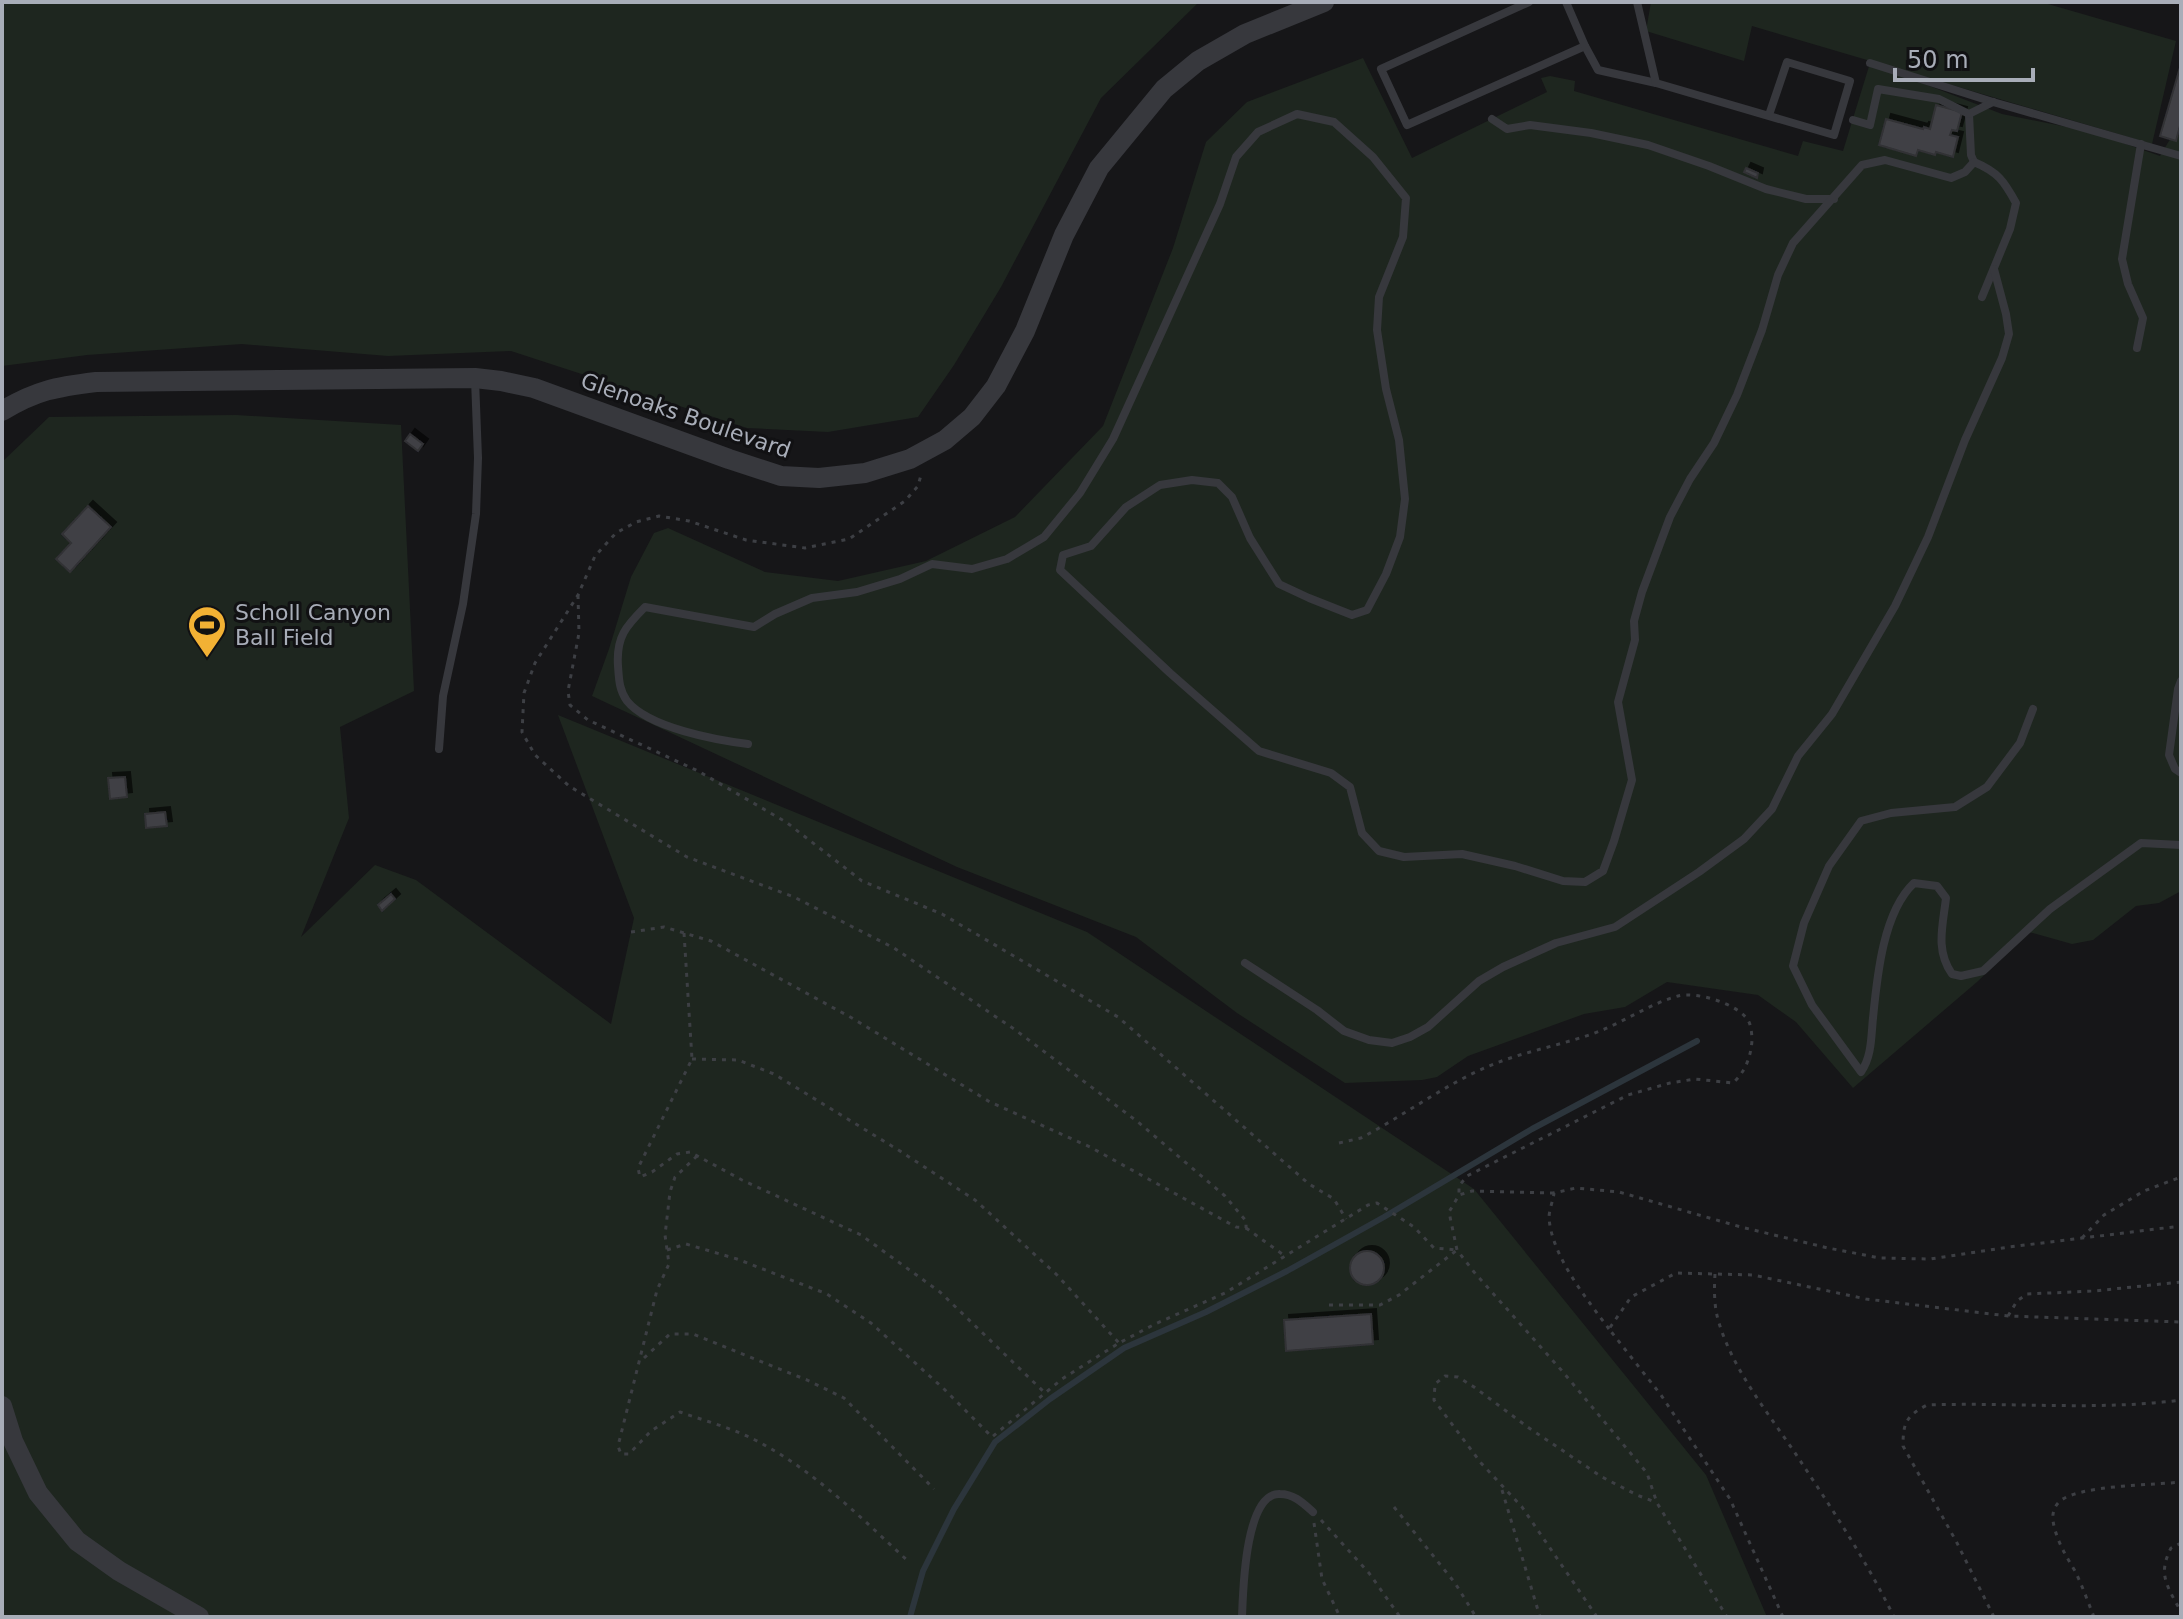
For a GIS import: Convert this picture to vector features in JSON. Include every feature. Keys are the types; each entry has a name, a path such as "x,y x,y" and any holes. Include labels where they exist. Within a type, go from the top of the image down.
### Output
{"street":[{"name":"Glenoaks Boulevard","path":"2,411 53,387 96,382 475,378 534,388 781,476 819,478 865,473 910,459 945,440 972,417 996,386 1025,331 1064,235 1099,168 1164,89 1198,61 1245,34 1324,2"},
{"path":"2,1406 13,1441 38,1493 77,1541 119,1571 199,1617"}],"lane":[{"path":"1529,2 1381,69 1407,125 1585,46"},
{"path":"1566,2 1598,70 1656,83 1834,135 1850,81 1787,62 1769,115"},
{"path":"1637,2 1656,83"},
{"path":"1870,63 2181,156"},
{"path":"1853,120 1870,125 1878,89 1939,99 1969,114"},
{"path":"1969,114 1993,102"},
{"path":"748,744 712,739 653,720 628,702 619,685 617,658 624,628 645,607 754,627 812,598 857,592 900,579 932,564 972,569 1007,559 1044,537 1080,493 1113,439 1220,204 1236,157 1258,132 1297,114 1334,122 1373,157 1406,198 1403,237 1379,297 1377,330 1386,389 1399,440 1405,499 1400,537 1375,597 1367,610 1352,615 1279,584 1250,538 1232,497 1218,483 1192,480 1160,485 1126,507 1091,546 1063,555 1060,570 1259,751 1331,773 1350,787 1362,833 1379,851 1404,857 1462,854 1563,881 1585,882 1603,871 1632,780 1618,702 1635,640 1634,621 1642,592 1670,517 1714,443 1737,395 1762,330 1778,275 1793,243 1862,165 1885,160 1951,178 1965,172 1974,162"},
{"path":"1969,114 1974,162"},
{"path":"1492,119 1507,129 1530,125 1648,145 1766,189 1806,199 1834,199"},
{"path":"2137,348 2143,318 2128,284 2122,259 2141,144"},
{"path":"1974,162 2003,180 2016,203 2010,229 1982,297"},
{"path":"1245,963 1344,1031 1369,1040 1392,1043 1428,1027 1479,981 1503,967 1556,943 1615,927 1744,839 1772,809 1798,756 1832,714 1895,606 1928,537 2009,334 1994,268"},
{"path":"439,749 443,696 463,604 476,514 478,458 475,378"},
{"path":"2181,681 2169,755 2175,769 2181,773"},
{"path":"2033,709 2020,743 1987,787 1955,807 1891,813 1861,821 1829,866 1804,923 1793,966 1812,1005 1861,1072 1868,1061 1888,925 1903,894 1914,883 1937,886 1946,898 1941,939 1943,961 1952,974 1961,976 1983,971 2050,909 2141,843 2181,845"},
{"path":"1242,1617 1248,1545 1255,1516 1266,1498 1278,1493 1295,1497 1313,1512"}],"path":[{"path":"929,449 918,486 905,501 849,539 805,548 746,540 689,521 659,516 636,522 616,533 595,556 578,595 535,663 524,693 522,732 535,755 569,786 687,857 794,897 894,948 1014,1029 1138,1122 1225,1196 1246,1221 1246,1228"},
{"path":"578,595 579,633 568,691 570,705 588,720 698,771 786,822 862,881 942,914 1118,1017 1309,1184 1334,1199 1346,1219"},
{"path":"631,932 664,927 711,941 852,1018 990,1102 1090,1147 1236,1227 1246,1228 1286,1256"},
{"path":"684,933 692,1059 638,1168 640,1177 677,1154 690,1152 742,1180 861,1235 940,1292 1045,1393"},
{"path":"1339,1143 1361,1138 1488,1066 1577,1040 1678,996 1693,994 1719,1001 1740,1011 1750,1023 1752,1039 1749,1057 1742,1075 1733,1083 1695,1079 1628,1095 1467,1176 1459,1186 1459,1195 1449,1212 1457,1250 1647,1473 1657,1503 1727,1617"},
{"path":"692,1059 738,1060 774,1074 975,1200 1057,1275 1119,1343"},
{"path":"697,1156 675,1177 670,1192 665,1235 669,1264 657,1290 618,1446 621,1454 629,1454 651,1431 680,1412 739,1434 803,1471 836,1496 909,1562"},
{"path":"2082,1238 2104,1215 2144,1191 2181,1177"},
{"path":"1459,1195 1472,1191 1554,1193 1576,1188 1619,1192 1741,1227 1880,1258 1930,1259 2181,1226"},
{"path":"1554,1193 1549,1217 1557,1246 1578,1288 1661,1395 1730,1499 1783,1617"},
{"path":"667,1250 686,1244 737,1259 827,1294 871,1323 992,1437 1062,1379 1119,1343 1225,1293 1368,1205 1377,1203 1414,1227 1434,1248 1457,1250"},
{"path":"1329,1305 1380,1305 1399,1295 1457,1250"},
{"path":"1609,1329 1631,1297 1676,1273 1753,1275 1866,1299 2008,1316 2181,1322"},
{"path":"1715,1274 1718,1321 1729,1350 1872,1572 1894,1617"},
{"path":"2008,1316 2017,1301 2027,1294 2181,1282"},
{"path":"641,1360 670,1334 693,1334 807,1380 844,1398 934,1489"},
{"path":"1597,1617 1522,1507 1481,1463 1434,1400 1435,1384 1445,1376 1458,1377 1602,1477 1657,1503"},
{"path":"1994,1617 1903,1446 1903,1428 1911,1413 1927,1405 2161,1403 2181,1400"},
{"path":"2094,1617 2076,1573 2061,1549 2053,1523 2053,1511 2059,1502 2075,1494 2106,1488 2181,1482"},
{"path":"1501,1486 1540,1617"},
{"path":"1394,1507 1455,1583 1476,1617"},
{"path":"1313,1512 1322,1579 1340,1617"},
{"path":"1313,1512 1369,1573 1400,1617"},
{"path":"2181,1543 2171,1548 2163,1563 2165,1581 2181,1612"}],"shaded area":[{"path":"2,2 1199,2 1101,98 1001,287 918,417 828,432 747,428 511,351 388,356 242,344 87,355 2,366"},
{"path":"1651,2 2041,2 2176,41 2152,144 1752,26 1744,61 1646,31"},
{"path":"1363,58 1412,158 1547,92 1541,78 1550,76 1575,81 1574,91 1798,156 1803,141 1843,151 1870,63 2002,114 2092,132 2160,156 2181,114 2181,891 2159,903 2136,906 2093,940 2072,944 2029,932 1977,982 1853,1088 1796,1022 1758,995 1667,982 1625,1007 1584,1014 1468,1056 1437,1077 1345,1083 1237,1013 1136,937 957,867 592,696 631,577 654,533 668,528 765,572 838,581 926,561 1015,517 1103,426 1173,248 1206,142 1247,102"},
{"path":"236,415 401,425 414,691 340,727 349,818 301,937 375,865 416,880 611,1024 634,918 558,715 1087,932 1474,1189 1706,1475 1767,1617 2,1617 2,462 49,417"}],"building":[{"path":"2181,64 2181,122 2176,141 2160,136"},
{"path":"1936,105 1962,112 1957,131 1952,130 1950,135 1958,137 1953,157 1918,150 1916,156 1879,145 1886,119 1930,129"},
{"path":"1746,168 1758,173 1757,178 1744,172"},
{"path":"410,434 423,444 418,451 405,441"},
{"path":"88,506 111,527 70,572 56,559 71,543 62,534"},
{"path":"125,777 127,797 110,799 108,778"},
{"path":"165,812 167,826 146,828 145,814"},
{"path":"391,894 395,899 382,911 378,905"},
{"path":"1367,1251 1379,1256 1384,1268 1379,1280 1367,1285 1355,1280 1350,1268 1355,1256"},
{"path":"1371,1314 1373,1344 1286,1351 1284,1320"}],"waterway":[{"path":"910,1617 923,1571 954,1509 995,1442 1050,1399 1124,1348 1206,1312 1287,1271 1532,1129 1697,1041"}],"place":[{"name":"Scholl Canyon Ball Field","path":"207,659"}]}
